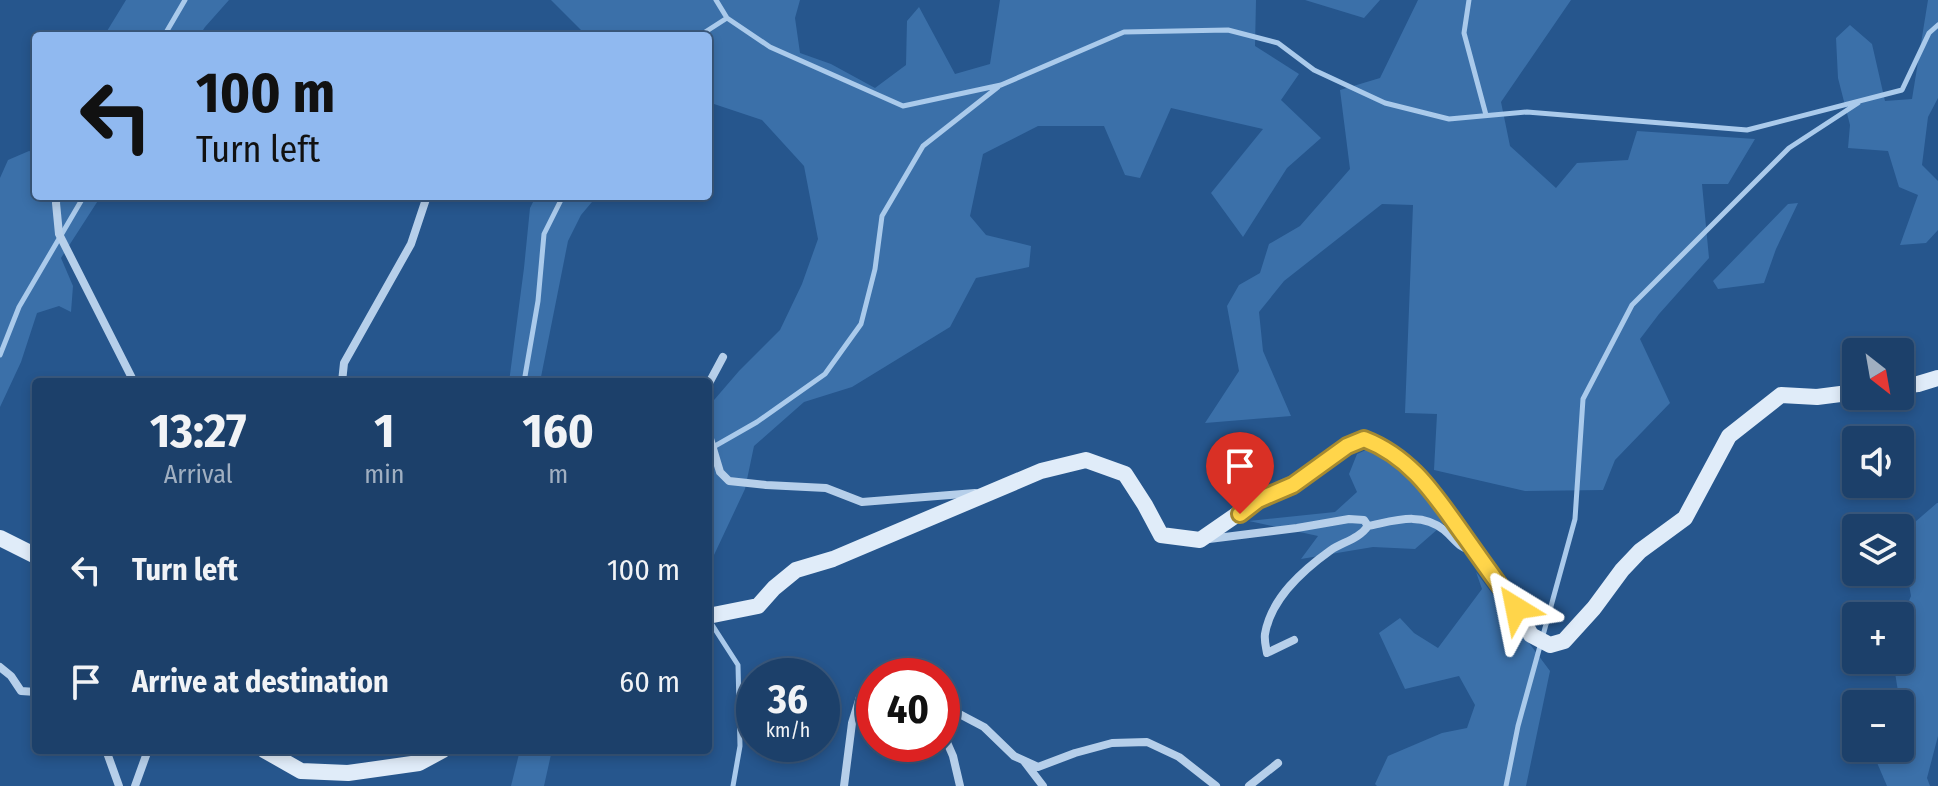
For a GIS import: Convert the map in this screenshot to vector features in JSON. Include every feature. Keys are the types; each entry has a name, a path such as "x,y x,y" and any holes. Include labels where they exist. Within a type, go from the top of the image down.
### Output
{"street":[{"path":"56,200 59,234 132,378"},
{"path":"342,378 344,363 411,244 426,200"},
{"path":"712,378 723,357"},
{"path":"1914,384 1938,378"},
{"path":"1200,540 1258,500 1293,485 1347,446 1364,439 1380,445 1416,472 1516,608 1531,635 1550,645 1564,641 1640,551 1685,518 1729,436 1781,395 1817,397 1842,394"},
{"path":"712,445 720,472 729,481 826,488 862,502 991,492"},
{"path":"712,615 758,606 796,570 833,559 1041,471 1086,460 1125,474 1161,535 1200,540 1349,519 1364,520 1368,526"},
{"path":"1294,640 1267,653 1264,636 1272,613 1301,574 1333,549 1362,534 1368,526 1411,517 1436,523 1463,549 1476,552"},
{"path":"0,538 32,554"},
{"path":"0,667 21,691 32,692"},
{"path":"844,786 856,710"},
{"path":"960,714 984,727 1014,756 1038,767 1112,743 1147,742 1179,757 1216,786"},
{"path":"107,754 119,786"},
{"path":"135,786 147,754"},
{"path":"271,754 301,771 348,773 419,763 436,754"},
{"path":"1023,760 1043,786"},
{"path":"954,762 960,786"},
{"path":"1249,786 1278,763"}],"shaded area":[{"path":"126,0 229,0 202,32 106,32"},
{"path":"551,0 800,0 795,18 800,53 831,64 875,88 906,65 907,21 919,7 955,74 990,64 1000,0 1256,0 1255,46 1299,74 1281,100 1321,138 1287,168 1243,237 1211,193 1263,129 1171,108 1140,178 1125,175 1104,126 1038,126 983,154 970,216 986,235 1031,246 1029,267 976,278 950,327 852,387 804,402 754,446 745,489 712,558 712,402 780,330 802,284 818,239 804,166 762,120 712,103 712,32 583,32"},
{"path":"1305,0 1380,0 1364,18"},
{"path":"1418,0 1571,0 1501,102 1510,146 1556,188 1577,163 1628,160 1637,131 1755,139 1728,184 1702,184 1709,258 1640,339 1670,403 1615,460 1603,490 1525,491 1434,470 1437,414 1405,413 1413,205 1382,204 1284,281 1259,312 1263,351 1291,416 1205,423 1239,371 1227,306 1239,285 1260,273 1269,244 1300,226 1350,169 1340,90 1380,78"},
{"path":"1928,0 1938,0 1938,98 1928,117 1922,165 1938,181 1938,230 1926,243 1900,245 1918,195 1899,187 1888,151 1848,148 1850,125 1838,78 1836,38 1850,25 1872,44 1885,101 1912,99"},
{"path":"32,152 32,200 98,200 61,258 73,286 71,312 59,306 37,313 21,362 0,407 0,178 8,160"},
{"path":"534,200 594,200 581,215 568,241 541,378 510,378 524,268 530,208"},
{"path":"1798,203 1764,283 1718,289 1713,281 1788,204"},
{"path":"1366,450 1401,466 1447,521 1415,549 1373,547 1301,559 1318,536 1249,521 1335,512 1357,492 1349,474 1357,454"},
{"path":"1938,503 1938,736 1927,778 1930,786 1887,786 1877,762 1914,762 1914,690 1898,690 1895,674 1914,674 1914,602 1908,602 1909,586 1914,586 1914,523"},
{"path":"1476,572 1550,671 1526,786 1377,786 1375,784 1388,756 1442,733 1467,728 1475,705 1459,676 1405,689 1379,633 1400,618 1414,633 1438,648 1482,589"},
{"path":"519,754 551,754 544,786 511,786"}],"waterway":[{"path":"166,32 185,0"},
{"path":"716,0 727,18 770,47 903,106 1001,85 1124,32 1228,30 1278,43 1314,70 1385,103 1449,119 1527,112 1747,130 1902,90 1929,33 1938,25"},
{"path":"1469,0 1464,33 1486,115"},
{"path":"705,32 727,18"},
{"path":"712,456 715,446 757,422 825,374 861,324 875,269 882,216 923,146 998,87"},
{"path":"1506,786 1518,726 1575,519 1583,399 1632,305 1789,148 1858,103"},
{"path":"0,355 19,307 82,200"},
{"path":"525,378 538,301 544,234 561,200"},
{"path":"712,625 738,665 740,746 733,786"}],"route":[{"path":"1240,514 1258,500 1293,485 1347,446 1364,439 1380,445 1416,472 1516,608"}]}
